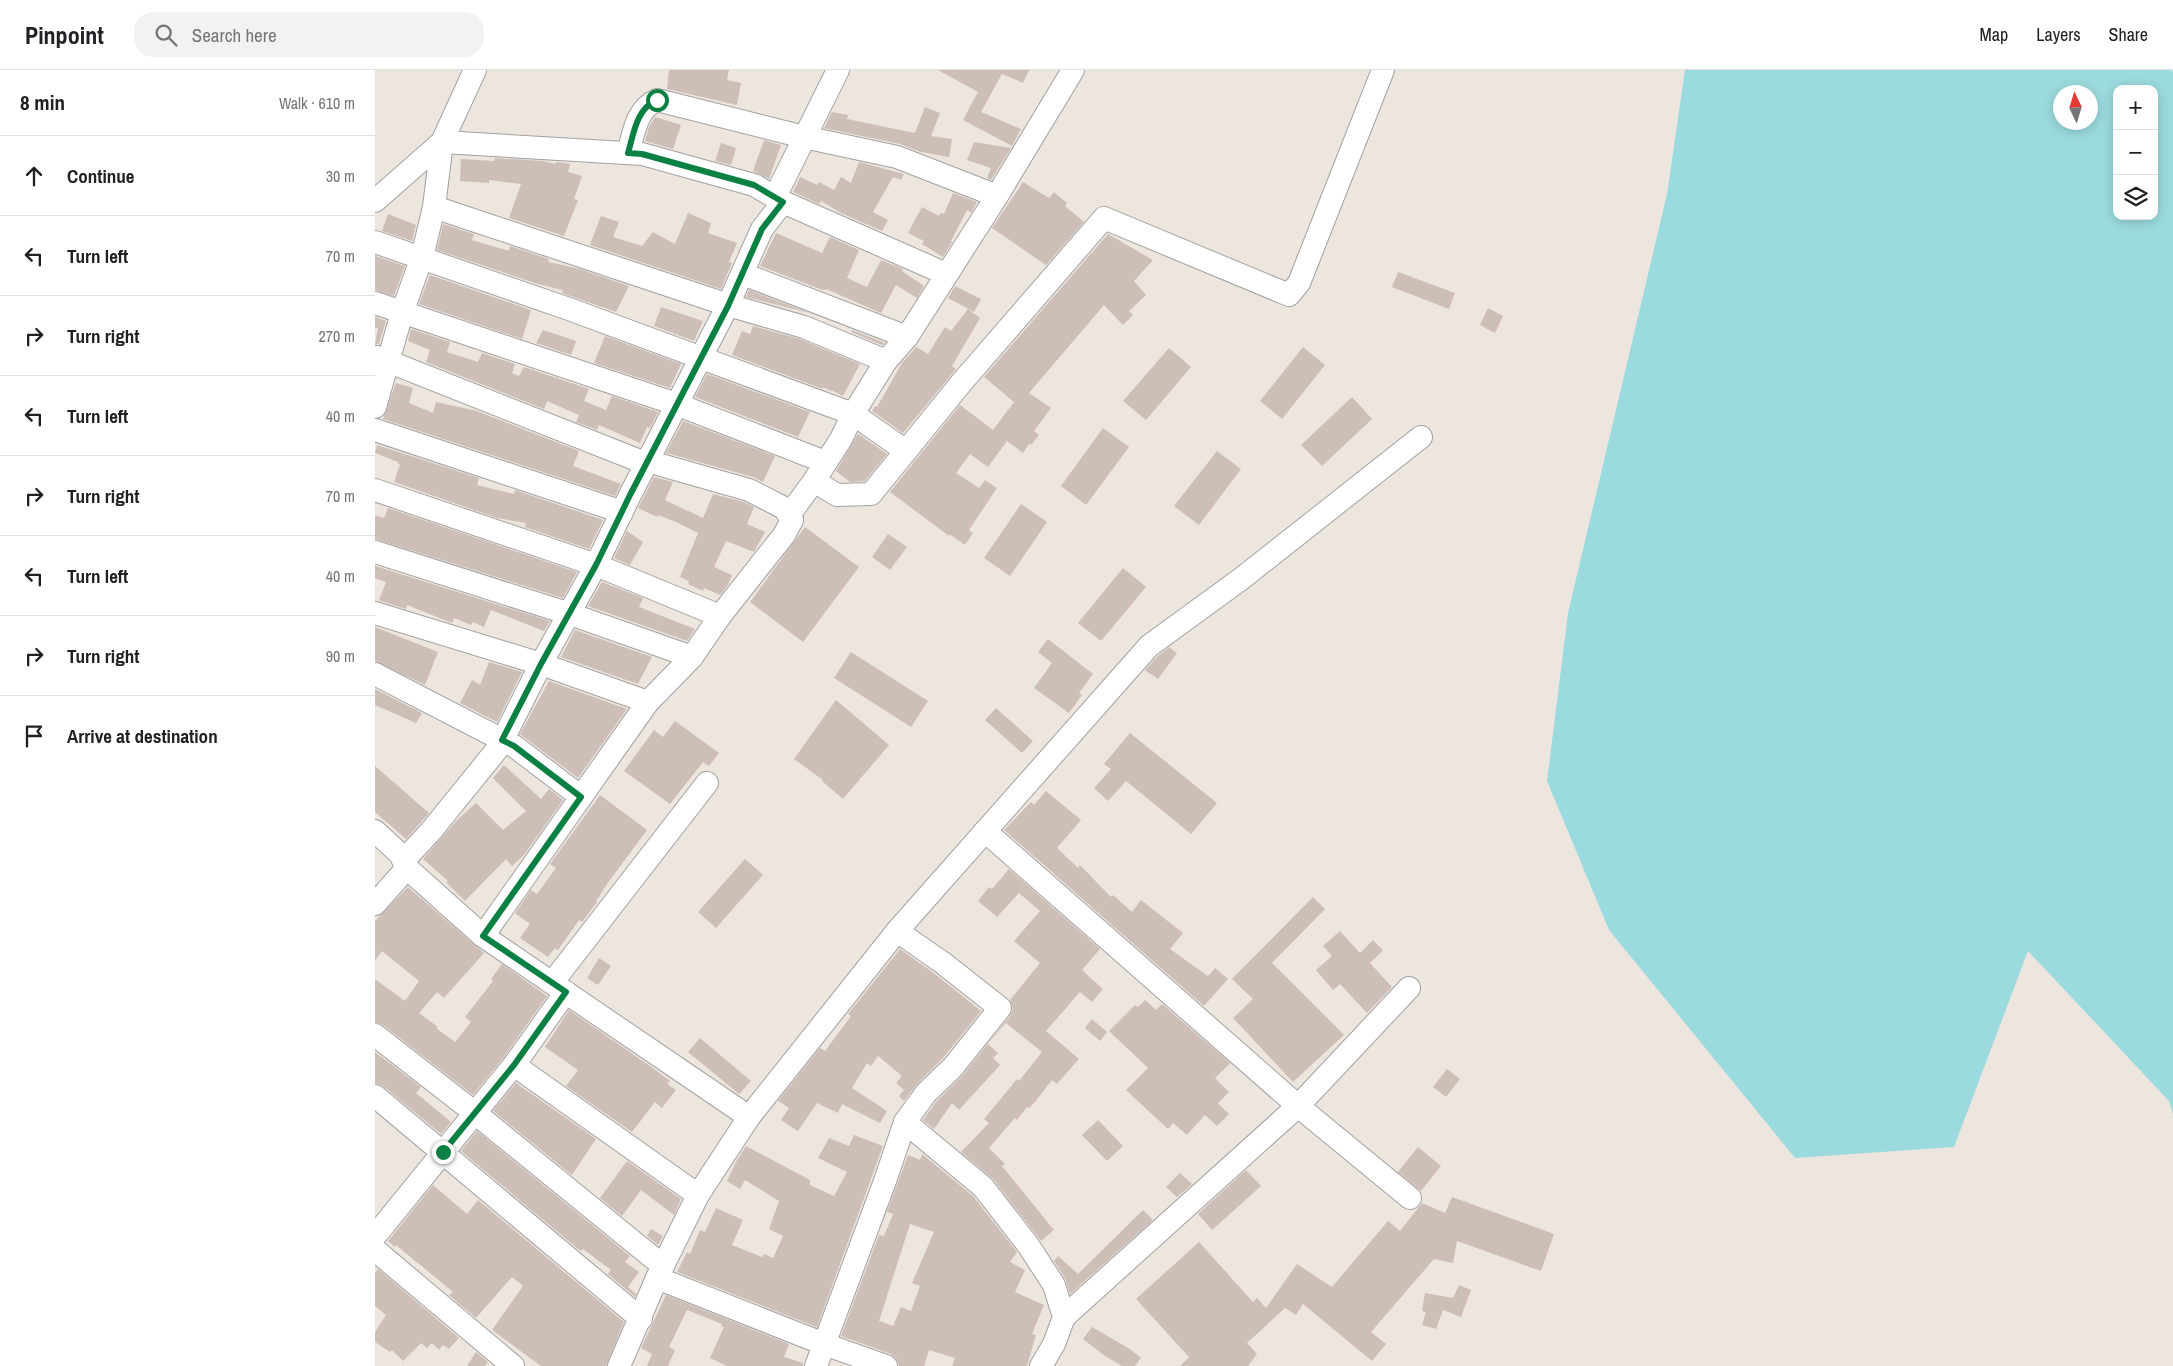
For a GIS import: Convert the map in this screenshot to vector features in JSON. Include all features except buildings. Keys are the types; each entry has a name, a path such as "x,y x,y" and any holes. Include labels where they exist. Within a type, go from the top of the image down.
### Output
{"street":[{"path":"375,408 382,359 402,313 422,258 434,207 442,142 475,70"},
{"path":"375,904 502,740 541,664 596,565 700,356 728,306 762,229 779,200 804,137 838,70"},
{"path":"789,514 841,439 853,414 886,361 907,337 997,196 1073,70"},
{"path":"375,303 677,404 819,472 837,495 871,494 962,382 1104,218 1289,295 1299,283 1383,70"},
{"path":"628,153 640,113 648,104 657,100 804,137 897,157 997,196"},
{"path":"375,201 442,142 642,154 754,185 779,200 946,274"},
{"path":"434,207 728,306 803,327 886,361"},
{"path":"375,242 700,356 853,414 906,451"},
{"path":"743,274 907,337"},
{"path":"382,359 645,463 647,461 749,490 784,508 789,514 791,524 692,657 648,702 483,936"},
{"path":"375,430 622,512"},
{"path":"619,1366 660,1272 699,1195 749,1117 897,931 1149,646 1241,580 1421,438"},
{"path":"375,490 596,565 721,616"},
{"path":"375,552 570,614 692,657"},
{"path":"375,613 541,664 648,702"},
{"path":"375,674 514,746 581,797"},
{"path":"375,1236 514,1065 559,988 707,783"},
{"path":"375,831 400,854 405,864 483,936 749,1117"},
{"path":"985,831 1298,1106 1410,1198"},
{"path":"816,1366 905,1122 926,1093 953,1067 999,1008 943,963 897,931"},
{"path":"1041,1366 1054,1344 1064,1317 1298,1106 1409,988"},
{"path":"375,1035 475,1113 660,1272 824,1344 886,1366"},
{"path":"514,1065 699,1195"},
{"path":"375,1096 641,1319"},
{"path":"905,1122 983,1187 1028,1244 1054,1286 1064,1317"},
{"path":"375,1250 513,1366"}],"water":[{"path":"1685,70 2171,70 2173,72 2173,1114 2169,1101 2028,951 1954,1147 1795,1158 1609,930 1547,781 1568,613 1667,194"}],"route":[{"path":"443,1152 514,1065 566,992 483,936 581,797 514,746 502,740 541,664 596,565 707,343 728,306 762,229 783,202 754,185 642,154 628,153 640,113 648,104 657,100"}]}
